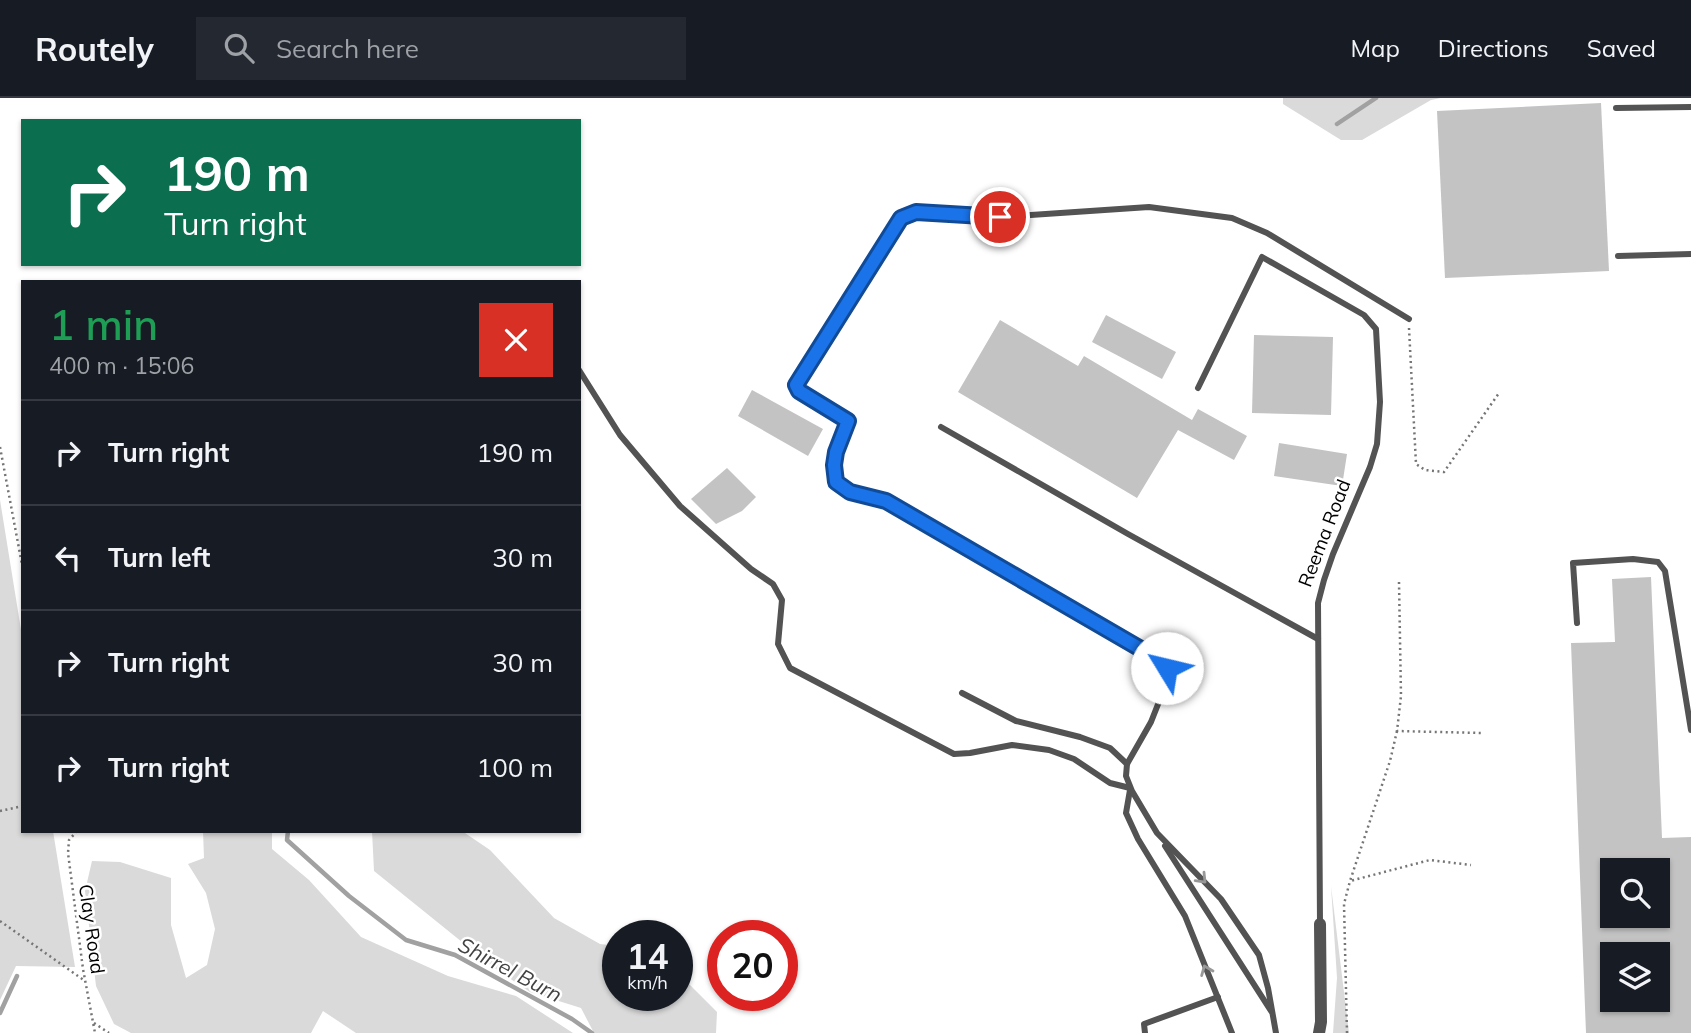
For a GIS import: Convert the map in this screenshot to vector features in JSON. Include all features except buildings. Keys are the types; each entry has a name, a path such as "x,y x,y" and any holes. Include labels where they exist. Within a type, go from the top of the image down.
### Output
{"street":[{"name":"Reema Road","path":"1319,1033 1320,924"}],"lane":[{"path":"1616,108 1691,107"},
{"path":"1273,1015 1157,833 1130,788 1126,776 1127,764 1151,722 1166,684 1167,668 1158,659 886,501 850,492 836,482 836,452 848,421 799,391 796,385 901,218 916,212 1000,217 1149,207 1232,218 1267,233 1409,319"},
{"path":"1618,256 1691,254"},
{"name":"Reema Road","path":"1198,388 1262,257 1364,315 1376,329 1380,402 1377,444 1324,580 1318,603 1320,924"},
{"path":"581,373 620,435 680,506 751,569 773,584 782,600 778,644 790,668 954,754 970,754 1012,745 1049,750 1074,758 1110,783 1130,788"},
{"path":"941,427 1318,639"},
{"path":"1577,622 1573,563 1633,559 1658,562 1665,571 1691,730"},
{"path":"962,692 1016,721 1080,737 1110,748 1127,764"},
{"path":"1130,788 1126,813 1138,839 1185,916 1232,1033"},
{"path":"1157,833 1221,899 1259,956 1276,1033"},
{"path":"1145,1033 1144,1024 1218,998"}],"path":[{"path":"1409,319 1416,464 1425,470 1444,472 1499,393"},
{"path":"0,447 21,559"},
{"path":"1347,1033 1344,904 1397,732 1401,696 1399,582"},
{"path":"1397,732 1481,733"},
{"path":"0,811 21,806"},
{"name":"Clay Road","path":"75,833 69,840 68,853 85,981 95,1033"},
{"path":"1350,881 1430,860 1471,865"},
{"path":"0,921 85,981"},
{"path":"93,1021 109,1033"}],"shaded area":[{"path":"1283,98 1441,98 1431,100 1362,140 1341,140 1283,104"},
{"path":"0,500 21,630 21,833 53,833 75,967 16,966 0,1000"},
{"path":"203,833 272,833 272,849 309,880 361,937 448,976 516,996 573,1033 356,1033 323,1011 311,1033 131,1033 114,1024 96,986 85,891 92,861 120,862 171,878 171,925 186,978 207,965 215,929 206,893 188,864 204,858"},
{"path":"372,833 465,833 490,850 554,918 602,944 602,1011 693,1011 693,988 707,1002 707,1011 717,1012 716,1033 594,1033 581,1008 530,992 493,967 374,871"},
{"path":"1331,886 1349,1033 1333,1033 1337,978"}],"waterway":[{"name":"Shirrel Burn","path":"1337,124 1376,98"},
{"name":"Shirrel Burn","path":"288,833 287,840 349,896 406,940 455,955 572,1019 592,1033"},
{"name":"Shirrel Burn","path":"0,1013 17,976"}],"route":[{"path":"1000,217 916,212 901,218 796,385 799,391 848,421 836,452 836,482 850,492 886,501 1158,659 1167,668"}]}
